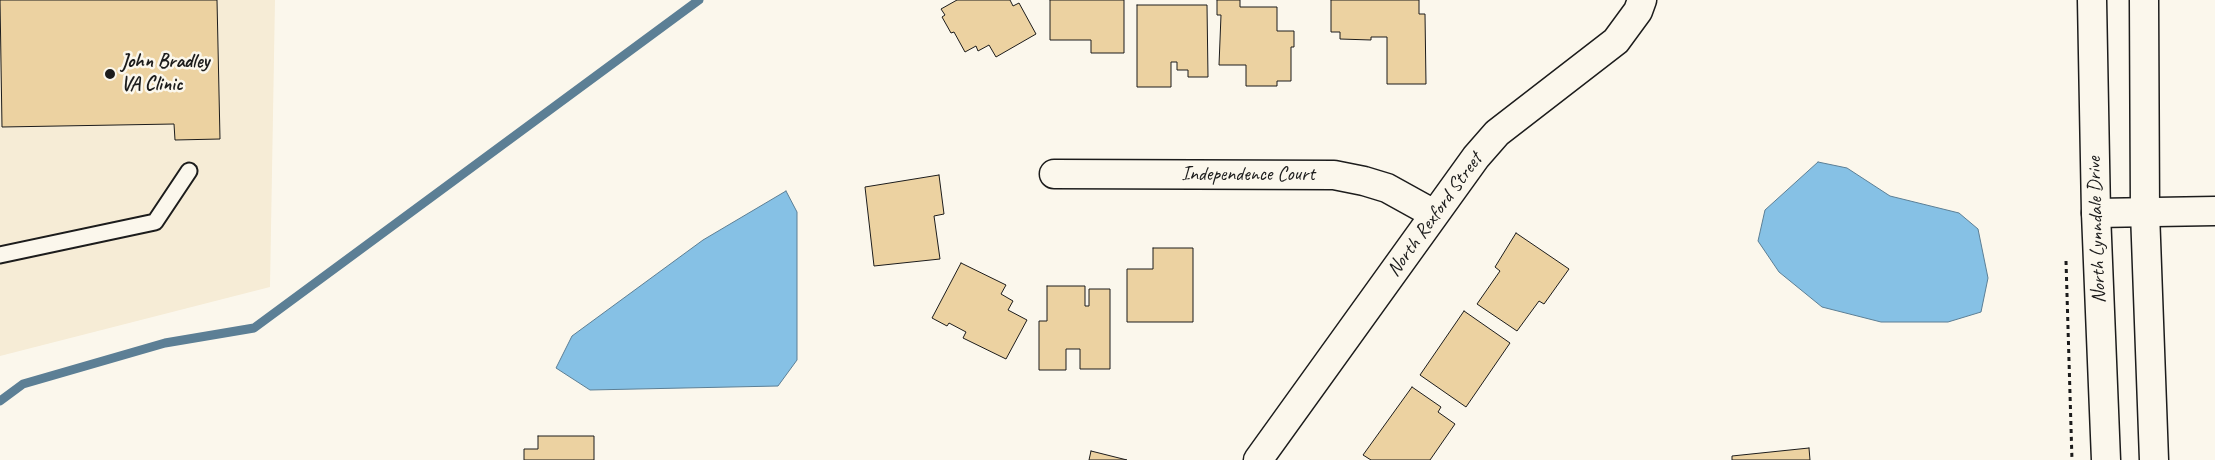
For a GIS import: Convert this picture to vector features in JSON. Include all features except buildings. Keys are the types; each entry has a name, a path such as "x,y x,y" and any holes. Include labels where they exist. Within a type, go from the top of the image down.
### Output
{"street":[{"name":"North Rexford Street","path":"1258,460 1434,214 1497,133 1616,41 1638,11 1642,0"},
{"name":"North Lynndale Drive","path":"2092,0 2096,213 2106,460"},
{"path":"2144,0 2145,212 2154,460"},
{"name":"Independence Court","path":"1054,174 1334,175 1364,180 1387,188 1434,214"},
{"path":"2096,213 2215,211"}],"lane":[{"path":"0,255 155,222 189,171"}],"shaded area":[{"path":"0,0 275,0 270,287 0,356"}],"water":[{"path":"1818,162 1847,168 1890,196 1959,213 1978,229 1988,278 1981,312 1948,322 1881,322 1822,307 1779,272 1758,241 1765,210"},
{"path":"786,191 797,212 797,360 778,386 590,390 556,368 572,336 703,240"}],"waterway":[{"path":"0,401 23,384 165,343 254,328 699,0"}],"place":[{"name":"John Bradley VA Clinic","path":"110,74"}]}
